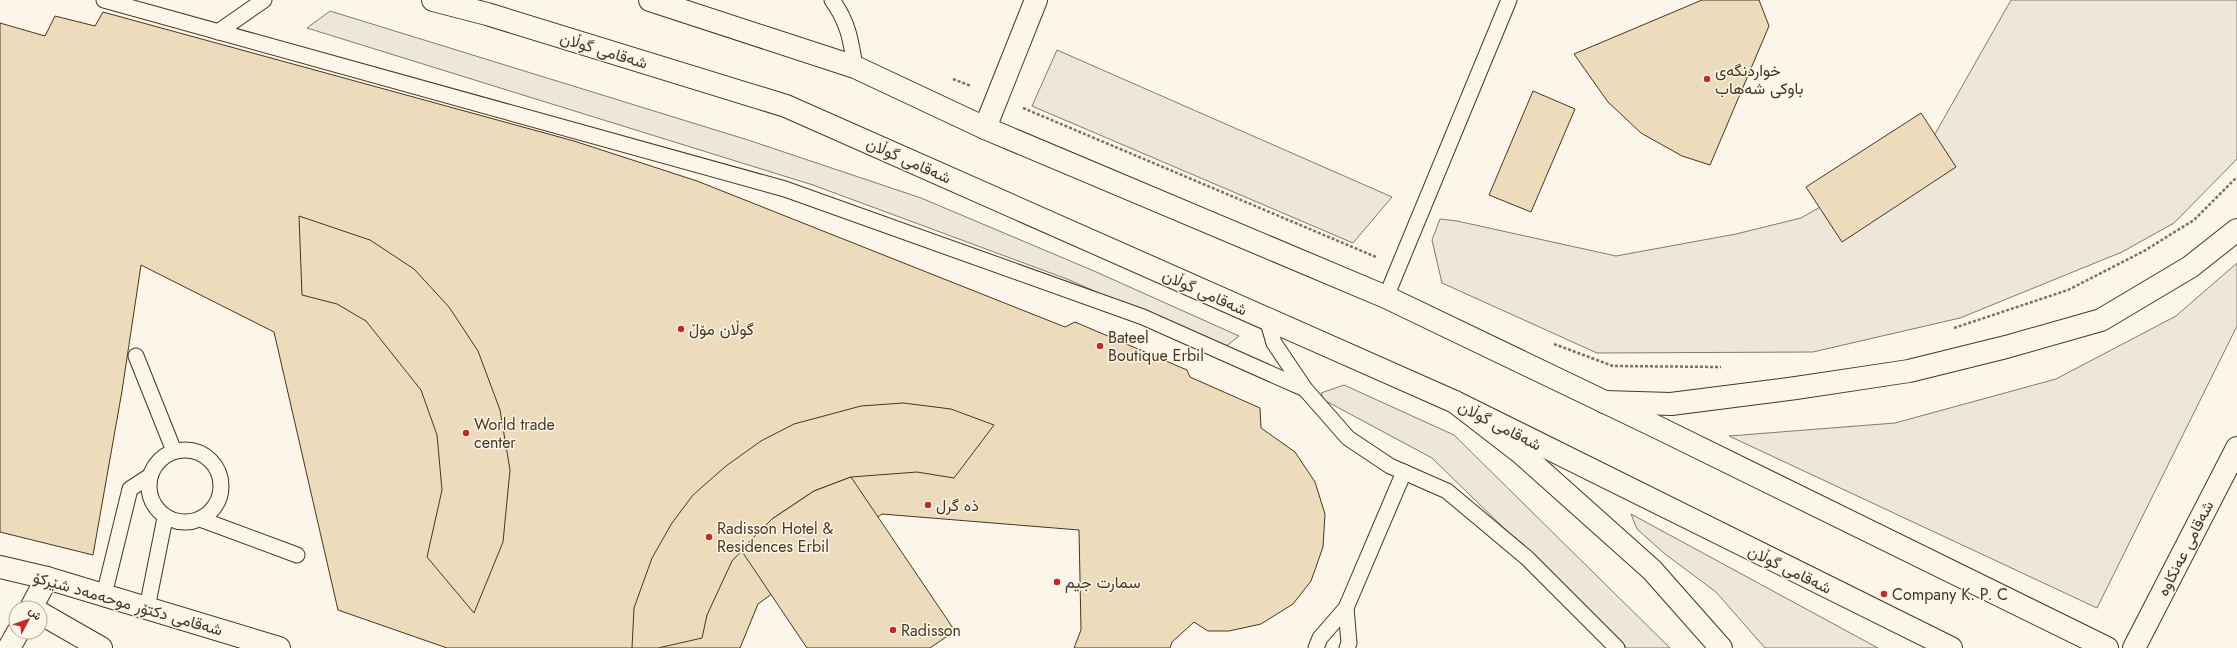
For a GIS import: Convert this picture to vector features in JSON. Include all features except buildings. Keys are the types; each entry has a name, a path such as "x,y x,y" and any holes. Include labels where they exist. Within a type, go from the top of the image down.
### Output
{"main road":[{"name":"شەقامی گوڵان","path":"432,0 487,14 786,106 1455,402 1951,648"},
{"path":"650,0 855,67 985,128 1386,298 1604,402 2107,648"},
{"path":"985,128 1036,0"},
{"path":"1604,402 1671,404 1796,388 1909,371 2006,347 2101,320 2190,267 2237,230"},
{"path":"1455,402 1521,453 1652,570 1721,648"},
{"name":"شەقامی عەنکاوە","path":"2134,648 2237,448"},
{"name":"شەقامی دکتۆر موحەمەد شێرکۆ","path":"0,567 47,578 279,648"},
{"path":"35,600 47,578"},
{"path":"48,618 101,648"}],"lane":[{"path":"104,0 785,189 1143,317 1304,389"},
{"path":"218,32 264,0"},
{"path":"832,0 844,16 851,40 855,67"},
{"path":"1386,298 1508,0"},
{"path":"1267,319 1274,343 1304,389 1348,438 1390,466 1447,491 1527,558 1617,648"},
{"path":"136,356 174,451"},
{"path":"186,450 198,452 209,458 217,468 221,479 221,492 217,503 210,512 200,519 189,522 177,522 165,518 152,499 149,487 150,476 156,465 163,457 174,451 186,450"},
{"path":"1316,648 1320,638 1346,608 1404,472"},
{"path":"104,595 130,489 150,476"},
{"path":"147,608 165,518"},
{"path":"200,519 297,555"},
{"path":"1346,608 1349,643 1347,648"}],"path":[{"path":"1949,330 2068,290 2144,251 2194,220 2237,177"},
{"path":"1613,366 1727,367"}],"shaded area":[{"path":"2011,0 2237,0 2237,159 2174,223 2122,252 1960,318 1813,352 1597,353 1442,283 1432,240 1440,219 1457,221 1616,256 1736,234 1801,218 1886,169 1935,134"},
{"path":"330,11 748,140 921,198 1094,271 1239,336 1224,348 1067,279 813,185 307,28"},
{"path":"1057,50 1392,197 1353,243 1032,106"},
{"path":"2237,263 2237,326 2097,608 1729,436 1895,423 2056,379 2176,316"},
{"path":"1344,385 1454,435 1670,648 1627,648 1432,458 1324,400 1321,393"},
{"path":"1631,514 1878,648 1765,648 1716,592 1665,554 1637,529"}],"place":[{"name":"خواردنگەی باوکی شەھاب","path":"1707,79"},
{"name":"گوڵان مۆڵ","path":"681,329"},
{"name":"Bateel Boutique Erbil","path":"1100,346"},
{"name":"World trade center","path":"466,433"},
{"name":"ذه گرل","path":"928,505"},
{"name":"Radisson Hotel & Residences Erbil","path":"709,537"},
{"name":"سمارت جیم","path":"1057,582"},
{"name":"Company K. P. C","path":"1884,594"},
{"name":"Radisson","path":"893,630"}]}
